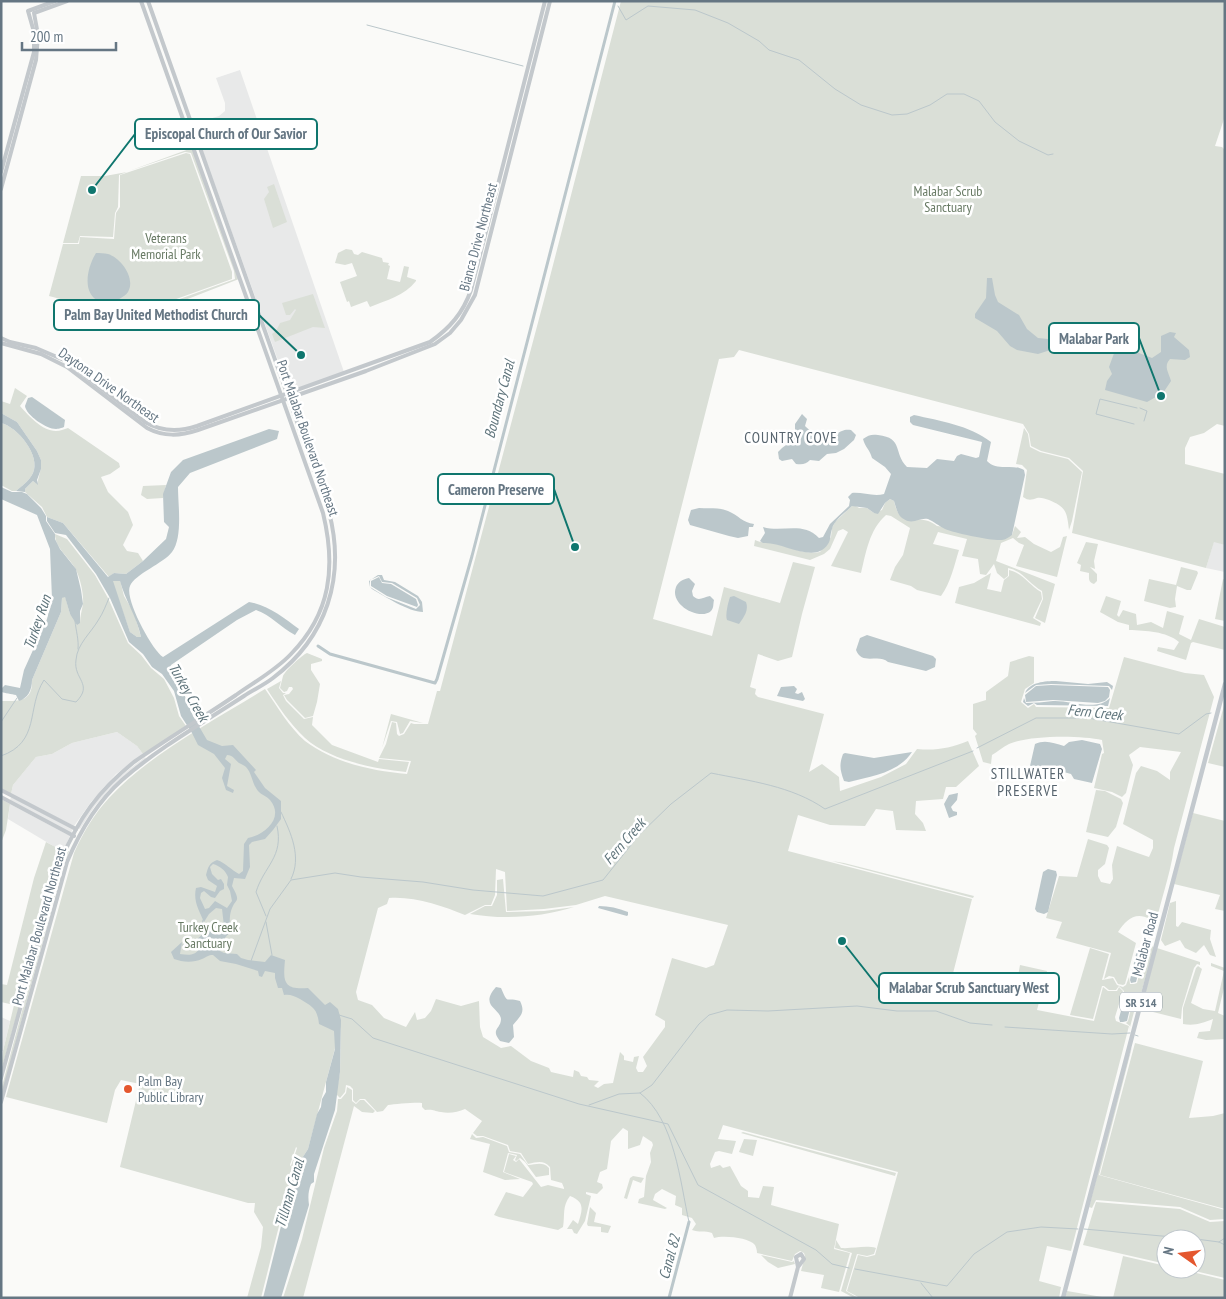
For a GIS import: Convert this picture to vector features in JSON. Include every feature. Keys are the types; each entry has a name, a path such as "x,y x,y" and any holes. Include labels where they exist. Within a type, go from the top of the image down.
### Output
{"main road":[{"name":"Malabar Road","path":"1063,1298 1225,684"}],"street":[{"path":"1,172 34,52 34,32 28,11 55,1"},
{"path":"1,189 36,60 38,35 34,13 67,1"},
{"name":"Port Malabar Boulevard Northeast","path":"1,1078 61,860 75,829 92,803 134,762 270,671 290,655 303,640 318,615 328,584 330,550 324,513 141,1"},
{"name":"Port Malabar Boulevard Northeast","path":"1,1102 67,862 80,831 97,807 121,781 205,721 271,679 294,660 322,618 333,585 336,550 330,512 148,1"},
{"name":"Bianca Drive Northeast","path":"289,396 424,345 440,336 458,316 471,290 545,1"},
{"name":"Bianca Drive Northeast","path":"289,396 413,354 435,344 450,333 466,313 477,288 550,1"},
{"path":"204,176 212,194 218,199"},
{"path":"213,202 225,220"},
{"path":"220,223 224,224 234,244"},
{"path":"226,239 234,255 237,255"},
{"name":"Daytona Drive Northeast","path":"1,338 36,348 64,360 145,422 163,430 178,431 192,428 289,396"},
{"name":"Daytona Drive Northeast","path":"1,343 37,352 60,363 142,424 162,434 179,435 190,433 282,398"},
{"path":"1,790 80,831"},
{"path":"1,797 77,838"},
{"path":"790,1298 798,1267"}],"shaded area":[{"path":"240,70 344,372 289,391 193,124 219,116 225,111 225,103 216,78"},
{"path":"96,253 113,256 122,264 129,275 130,287 128,292 113,304 103,303 95,299 90,293 88,286 89,269"},
{"path":"987,278 992,278 998,302 1019,315 1027,329 1038,338 1048,339 1087,333 1087,341 1069,344 1038,354 1017,350 1010,346 997,331 975,318 975,314 986,298"},
{"path":"1170,332 1176,333 1174,337 1189,350 1190,357 1185,360 1170,359 1167,364 1167,370 1171,381 1163,393 1147,402 1105,390 1107,381 1112,374 1109,367 1116,348 1126,348 1152,358 1161,352 1161,336"},
{"path":"32,397 65,420 64,427 52,428 42,424 33,417 26,410 25,406 28,398"},
{"path":"1,413 17,422 41,460 41,469 37,480 38,485 33,481 25,489 25,492 16,491 32,476 35,466 34,459 21,436 1,423"},
{"path":"802,414 807,419 805,426 811,431 828,436 845,430 851,430 856,435 854,440 844,449 836,453 827,454 819,461 810,460 806,463 796,464 792,459 782,461 779,459 778,452 793,440 795,424"},
{"path":"914,415 954,424 973,431 991,442 987,461 995,466 1015,467 1024,470 1025,475 1012,535 1003,540 997,540 950,531 928,519 909,521 900,516 894,501 890,499 878,514 867,508 852,506 835,523 830,541 822,550 815,552 798,551 760,541 765,533 763,527 806,530 819,538 823,537 830,524 849,506 850,500 848,497 852,493 884,494 891,474 872,458 863,439 868,436 878,435 892,439 907,467 927,468 937,459 954,461 961,454 979,457 982,442 913,425 910,422 910,417"},
{"path":"269,429 279,431 277,439 190,473 178,487 179,530 172,552 138,577 130,586 129,592 135,612 146,635 163,657 249,602 282,616 299,629 295,635 256,610 237,620 171,665 169,670 170,673 177,677 193,716 207,740 222,746 233,745 256,770 254,772 265,788 281,801 281,819 273,830 265,839 252,842 249,845 250,867 245,879 234,878 232,886 237,900 230,913 230,932 224,939 220,951 237,954 241,958 248,960 265,962 271,955 285,960 284,974 286,983 289,986 308,988 325,1005 330,1002 338,1009 341,1020 340,1072 335,1110 314,1174 314,1182 310,1187 308,1194 309,1205 281,1298 263,1298 283,1218 285,1199 289,1197 295,1169 308,1149 317,1114 326,1092 326,1082 335,1049 334,1031 319,1024 317,1014 311,1006 294,996 284,995 282,988 278,988 275,973 265,971 262,977 259,976 258,971 220,961 213,955 195,961 180,961 174,959 171,952 182,942 180,954 193,954 199,949 195,941 212,926 223,932 222,909 216,908 204,922 196,901 196,888 201,887 215,892 217,886 208,880 206,875 209,866 217,860 239,874 243,871 244,844 248,838 260,833 271,825 275,813 274,807 269,799 256,788 246,767 229,755 225,759 231,764 227,786 234,790 233,793 226,790 222,778 225,768 214,754 198,745 181,716 174,691 162,674 152,667 143,654 129,642 110,598 96,574 66,535 55,533 47,521 47,517 63,523 108,577 114,573 126,574 166,539 169,527 164,522 163,494 171,472 183,460","holes":["113,581 120,581 137,622 141,637 137,637 130,632","213,864 222,869 228,877 227,885 232,901 227,908 215,901 209,908 205,909 200,898 201,893 204,891 215,898 224,889 221,879 218,880 212,874 210,867"]},
{"path":"1,487 12,492 27,494 41,508 46,516 46,521 55,534 55,539 60,549 76,569 83,604 80,611 80,623 77,625 70,614 65,597 62,598 61,612 32,680 30,690 25,698 19,701 16,695 2,692 1,689 5,685 20,688 24,670 47,619 52,599 50,549 37,515 1,499"},
{"path":"699,508 725,510 754,524 753,527 749,527 748,536 738,538 690,525 688,520 691,510"},
{"path":"1214,541 1225,545 1225,572 1206,568"},
{"path":"378,575 382,575 384,580 395,582 418,596 422,602 423,612 404,607 383,596 370,587 386,597 416,609 420,605 417,598 392,583 382,582 379,576 372,579"},
{"path":"379,577 382,583 391,584 416,599 417,607 387,596 371,586 371,581"},
{"path":"689,578 695,584 692,591 695,598 699,599 710,596 714,600 711,611 706,614 693,613 677,600 675,594 677,585"},
{"path":"734,596 746,602 747,605 746,613 739,624 726,618 730,597"},
{"path":"867,635 933,656 936,659 935,667 926,671 880,659 862,657 856,650 860,638"},
{"path":"1056,681 1088,684 1107,682 1113,686 1112,690 1109,686 1036,685 1025,693 1034,684"},
{"path":"794,686 797,689 795,693 802,692 805,699 803,701 777,696 781,687"},
{"path":"1036,686 1108,687 1110,690 1109,697 1105,701 1098,703 1053,700 1026,702 1025,695"},
{"path":"1024,698 1026,703 1034,703 1028,706 1023,702"},
{"path":"1110,698 1108,706 1037,705 1034,703 1060,701 1090,705 1104,702"},
{"path":"117,732 137,746 143,754 116,774 91,802 74,826 11,794 13,785 36,757 52,754 72,743"},
{"path":"1082,740 1100,744 1102,749 1092,783 1074,779 1071,774 1053,769 1032,769 1030,766 1035,744 1046,742 1064,746 1069,742"},
{"path":"912,752 899,765 884,773 849,782 844,781 841,764 843,754 845,753 874,758"},
{"path":"145,757 146,759 108,791 95,806 80,829 78,828 107,789"},
{"path":"958,793 957,800 951,807 953,811 957,812 957,815 949,818 944,804 949,795"},
{"path":"11,797 73,829 71,833 10,800"},
{"path":"10,804 70,836 63,851 8,819"},
{"path":"1048,869 1056,871 1057,875 1048,912 1044,914 1037,912 1035,909 1043,872"},
{"path":"599,906 621,909 628,912 628,915 598,908"},
{"path":"1143,949 1144,953 1136,982 1131,983 1130,980 1137,950"},
{"path":"496,987 501,988 506,999 520,1001 522,1005 521,1014 513,1025 514,1037 509,1043 500,1041 496,1034 501,1019 490,1003 489,998"},
{"path":"1128,994 1133,996 1127,1021 1120,1022 1119,1018 1125,996"},
{"path":"1,1017 10,1021 3,1051 1,1051"}],"green space":[{"path":"621,1 1225,1 1225,116 1215,146 1222,147 1225,150 1225,426 1217,424 1204,433 1190,437 1185,448 1185,464 1225,474 1225,545 1214,542 1206,568 1072,533 1083,471 1069,458 1041,451 1031,446 1029,434 1023,424 739,350 734,357 719,359 653,619 712,636 724,587 780,603 793,562 815,567 792,657 778,661 758,654 750,687 756,689 755,694 758,697 824,714 809,772 822,764 839,777 840,791 881,777 906,764 917,749 943,748 968,741 979,766 956,787 946,787 943,799 916,801 915,814 923,823 926,831 896,830 893,811 876,809 865,826 830,825 798,815 788,851 972,899 950,985 1013,1004 1020,965 1047,971 1037,1010 1094,1021 1103,987 1108,991 1117,991 1119,987 1123,991 1115,1017 1116,1021 1129,1026 1071,1251 1047,1246 1039,1281 1061,1287 1059,1298 860,1298 847,1291 858,1255 867,1257 875,1255 898,1172 723,1125 718,1139 736,1141 732,1154 715,1152 710,1164 711,1168 720,1165 723,1168 730,1166 741,1186 748,1191 748,1197 759,1198 763,1186 774,1187 771,1205 839,1224 834,1249 850,1253 839,1292 821,1288 824,1275 801,1271 805,1256 800,1251 795,1254 792,1261 757,1253 752,1242 742,1238 714,1238 712,1233 692,1230 696,1224 692,1218 682,1215 682,1208 675,1205 676,1196 662,1189 655,1194 653,1200 667,1208 638,1203 639,1199 644,1197 646,1176 651,1162 650,1153 653,1145 652,1142 643,1136 640,1145 628,1149 628,1131 623,1128 611,1141 607,1169 600,1172 597,1182 602,1184 603,1188 597,1194 586,1192 586,1194 591,1196 585,1221 577,1234 572,1229 567,1229 573,1220 578,1224 582,1207 579,1201 570,1196 565,1207 563,1227 558,1230 499,1217 494,1215 506,1192 523,1197 533,1184 504,1172 509,1154 516,1156 513,1160 516,1162 519,1159 541,1187 548,1185 564,1189 562,1183 551,1180 550,1167 545,1163 528,1164 521,1153 510,1151 508,1145 483,1136 477,1136 473,1133 482,1121 465,1109 444,1113 425,1110 422,1107 422,1103 416,1103 388,1105 383,1111 377,1112 365,1099 360,1099 356,1103 353,1100 353,1089 346,1085 345,1092 340,1098 336,1094 340,1072 341,1026 308,1149 295,1169 291,1166 296,1147 290,1165 293,1169 287,1196 283,1198 281,1218 261,1298 247,1298 261,1247 263,1227 254,1212 255,1203 248,1203 120,1167 140,1084 121,1080 115,1090 107,1123 6,1097 74,853 98,811 125,782 143,767 183,739 265,689 294,729 316,749 354,765 407,774 411,761 379,758 386,744 392,722 396,723 399,736 404,734 411,723 428,724 437,691 440,691","holes":["496,869 505,872 507,911 576,905 605,896 728,925 714,965 706,968 672,958 655,1015 665,1021 665,1027 643,1057 647,1066 643,1072 638,1072 636,1068 639,1056 634,1057 633,1062 624,1060 624,1056 620,1052 613,1083 604,1084 598,1088 594,1086 599,1081 589,1080 574,1070 573,1077 551,1072 549,1068 531,1061 511,1046 501,1048 483,1037 480,1027 479,1001 461,1006 436,999 431,1011 425,1018 417,1020 415,1012 406,1027 384,1018 372,1005 358,1000 356,992 378,908 387,904 389,898 418,900 465,915 485,905 491,905 495,895"]},
{"path":"192,148 239,279 121,325 130,317 235,279 234,271 191,153 185,152 129,171"},
{"name":"Veterans Memorial Park","path":"186,153 190,154 232,272 232,279 129,316 113,329 72,302 49,296 63,244 79,244 80,237 114,239 116,213 120,207 120,175"},
{"path":"127,172 119,175 118,207 115,213 113,237 80,236 78,243 63,243 81,176 105,176"},
{"path":"274,184 287,222 273,228 264,199 269,192 267,187"},
{"path":"346,249 352,250 354,254 358,255 362,252 382,258 383,262 389,263 387,279 400,282 404,266 409,267 407,277 416,281 401,294 389,300 370,307 367,301 351,307 349,301 347,302 340,282 357,276 352,263 345,265 335,263 338,253"},
{"path":"313,294 325,328 313,327 275,342 272,334 280,323 290,320 296,310 290,315 286,315 282,303"},
{"path":"15,388 27,396 20,406 41,426 56,431 68,428 119,463 120,467 110,474 101,477 108,492 128,512 133,525 123,545 127,551 138,553 143,561 126,574 114,573 109,577 63,523 47,517 42,507 25,492 25,489 33,481 37,484 41,460 17,422 1,413 1,401 10,404"},
{"path":"1,423 21,436 34,459 35,466 32,476 16,491 1,485"},
{"path":"1024,428 1028,434 1030,447 1040,452 1068,459 1082,472 1069,530 1065,511 1059,505 1043,498 1030,500 1023,497 1027,470 1022,465 1016,464"},
{"path":"166,485 163,498 147,499 141,495 143,486"},
{"path":"890,499 894,501 897,511 905,519 923,520 937,526 1012,535 1015,526 1021,532 1017,538 1025,537 1034,544 1051,552 1060,547 1063,537 1067,536 1057,577 1016,566 1024,545 1013,538 1001,543 996,561 1055,584 1045,623 1035,618 1043,599 1042,591 1022,575 1008,568 1008,576 1004,579 997,573 994,564 986,575 980,574 978,559 962,556 967,539 938,532 933,544 959,550 950,580 941,596 890,580 895,567 903,555 910,528 891,516 886,515 880,521 872,535 861,573 831,566 848,532 843,529 838,531 830,549 810,560 754,546 755,540 802,551 820,552 831,537 835,522 852,506 867,508 874,513 882,510 885,503"},
{"path":"55,534 67,539 95,575 108,598 128,643 164,679 174,698 179,716 186,726 143,754 137,746 117,732 72,743 52,754 36,757 13,785 11,794 1,788 1,701 23,699 30,693 32,680 61,612 62,598 65,596 70,614 80,623 83,600 80,581 75,568 57,544"},
{"path":"1086,542 1098,544 1094,561 1095,569 1090,567 1097,574 1097,581 1094,584 1089,579 1089,573 1080,571 1081,565 1077,563"},
{"path":"1181,567 1197,571 1198,573 1191,590 1177,586 1176,607 1170,608 1144,601 1149,579 1176,585"},
{"path":"1009,570 1022,576 1041,592 1042,599 1033,618 1041,623 1040,626 955,603 959,587 974,583 991,573 987,589 1001,592 1004,580 1009,576"},
{"path":"1223,579 1225,580 1225,621 1215,619"},
{"path":"120,580 124,596 134,613 141,637 137,637 130,632 112,581"},
{"path":"1106,596 1121,601 1117,615 1119,617 1123,610 1136,614 1137,625 1151,622 1163,628 1167,611 1184,616 1179,634 1191,640 1199,619 1225,627 1225,650 1193,642 1191,643 1186,660 1157,651 1158,647 1174,650 1179,642 1162,634 1129,630 1129,625 1118,622 1100,612"},
{"path":"307,653 322,659 322,661 311,664 311,670 320,684 313,716 305,718 284,695 289,694 293,689 292,687 289,687 284,692 280,688 284,674"},
{"path":"1029,656 1034,657 1034,683 1025,689 1021,702 1028,708 1034,704 1036,707 1109,708 1124,657 1185,673 1204,675 1214,697 1174,848 1154,933 1150,919 1140,916 1131,918 1118,932 1136,943 1125,984 1123,985 1118,984 1114,977 1109,976 1104,979 1111,953 1056,938 1062,922 1046,918 1059,876 1077,877 1088,839 1107,845 1109,848 1105,864 1098,870 1101,882 1110,884 1113,879 1112,865 1117,846 1149,857 1153,848 1153,840 1123,824 1136,773 1141,766 1157,771 1170,780 1170,772 1181,752 1140,747 1129,755 1133,765 1126,793 1122,797 1112,792 1094,788 1102,754 1104,753 1102,740 1093,738 1041,737 1018,741 1009,744 992,755 991,764 983,762 975,736 977,734 973,729 973,704 986,700 986,692 1008,676 1010,662"},
{"path":"281,681 279,688 283,693 286,693 283,695 286,701 304,719 313,717 312,725 332,745 378,762 379,759 409,762 406,772 381,769 339,758 315,746 294,727 267,689"},
{"path":"1225,702 1225,767 1208,763"},
{"path":"391,714 423,723 410,721 403,733 400,734 397,722 391,721 382,748"},
{"path":"1096,790 1105,791 1121,799 1123,803 1116,827 1108,837 1086,832"},
{"path":"1,799 10,804 6,830 1,843"},
{"path":"1193,813 1225,821 1225,911 1215,909 1220,895 1174,884"},
{"path":"46,842 63,851 1,1071 3,1051 14,1005 1,1002 1,984 7,985 34,878"},
{"path":"67,851 69,851 55,896 3,1090 1,1090 53,895"},
{"path":"832,861 844,863 974,896 973,898"},
{"path":"503,879 506,912 544,911 574,907 549,913 510,917 470,914 485,906 492,906 497,895 497,880"},
{"path":"1176,901 1176,926 1178,927 1182,922 1211,930 1210,939 1216,957 1210,955 1204,945 1196,953 1185,948 1180,940 1165,946 1161,940 1170,903"},
{"path":"1151,946 1154,947 1129,1031 1130,1026 1126,1023 1134,996 1133,993 1128,992 1124,995 1119,1010 1124,991 1119,986 1116,990 1109,990 1102,986 1093,1019 1070,1015 1090,948 1109,954 1102,980 1113,978 1117,985 1123,987 1126,985 1129,977 1130,984 1137,983 1145,953 1148,954"},
{"path":"1157,948 1200,962 1200,965 1197,964 1194,968 1182,1008 1181,1019 1141,1009"},
{"path":"1211,963 1225,968 1225,984 1218,1013 1225,1016 1225,1039 1206,1040 1197,1038 1199,1032 1210,1031 1213,1019 1202,1023 1183,1024 1183,1008 1198,966 1202,969 1191,1003 1203,1009 1215,1011 1224,971 1211,966"},
{"path":"1135,1043 1203,1061 1189,1118 1225,1113 1225,1209 1100,1175"},
{"path":"1132,1047 1099,1175 1225,1210 1225,1219 1210,1220 1180,1207 1096,1200 1092,1208 1089,1207"},
{"path":"347,1087 352,1090 352,1101 356,1104 360,1100 364,1100 375,1111 373,1113 362,1112 354,1106 303,1298 283,1298 302,1239 324,1148 337,1111 338,1099 341,1099 346,1093"},
{"path":"741,1133 896,1173 895,1176"},
{"path":"472,1134 476,1138 483,1137 507,1146 509,1152 520,1154 528,1165 541,1164 546,1166 549,1168 549,1175 536,1177 525,1162 520,1158 515,1160 517,1155 508,1153 503,1172 520,1179 505,1180 483,1172 490,1144 470,1139"},
{"path":"744,1139 757,1140 753,1156 739,1152"},
{"path":"633,1176 644,1178 641,1183 633,1180 627,1199 624,1198 630,1178"},
{"path":"1096,1202 1180,1209 1210,1222 1225,1221 1225,1278 1206,1274 1206,1229 1156,1229 1156,1262 1083,1245"},
{"path":"590,1207 596,1213 594,1222 611,1226 608,1233 601,1232 601,1227 588,1226"},
{"path":"836,1240 841,1248 876,1248 874,1254 867,1256 857,1254 846,1291 858,1298 854,1298 841,1291 852,1253 835,1248"},
{"path":"761,1255 794,1261 795,1264 778,1268"},
{"path":"1123,1256 1156,1264 1156,1279 1206,1279 1206,1275 1225,1280 1225,1298 1113,1298"},
{"path":"1067,1291 1108,1298 1065,1298"}],"waterway":[{"name":"Boundary Canal","path":"318,646 330,654 435,683 437,679 472,556 615,1"},
{"path":"618,6 626,20 648,6 695,10 728,23 759,41 769,50 799,60 835,89 861,105 892,115 907,114 930,105 947,94 964,94 979,101 995,122 1019,141 1048,155 1053,154"},
{"path":"367,25 523,66"},
{"path":"1134,424 1096,414 1100,399 1137,408"},
{"path":"1140,408 1147,411 1144,421"},
{"path":"1,756 14,750 22,742 31,723 35,702 44,680 62,699 76,702 81,696 83,686 76,667 77,654 96,624 109,598"},
{"path":"75,621 78,649"},
{"name":"Turkey Run","path":"1,722 17,698"},
{"name":"Fern Creek","path":"977,748 1036,718 1088,718 1179,734 1206,714 1211,713"},
{"name":"Fern Creek","path":"251,961 270,909 291,880 335,873 423,882 473,890 543,896 603,880 639,835 671,804 711,773 770,785 799,795 825,809 973,751"},
{"name":"Fern Creek","path":"281,812 294,845 295,862 291,879"},
{"path":"266,916 256,892 259,883 276,854 278,846 277,826"},
{"name":"Turkey Creek","path":"203,920 202,926 209,929"},
{"path":"266,922 272,955"},
{"name":"Turkey Creek","path":"182,945 197,943"},
{"path":"589,1105 619,1094 640,1093 652,1085 699,1024 709,1015 727,1010 768,1011 857,1006 897,1011 936,1011 970,1023 992,1025"},
{"path":"339,1015 352,1019 373,1038 579,1104 668,1124 698,1185 816,1250 832,1264 849,1268"},
{"path":"1005,1027 1112,1034 1130,1033"},
{"path":"640,1093 652,1105 669,1135 679,1171 689,1222"},
{"name":"Canal 82","path":"669,1298 689,1222"},
{"path":"855,1269 947,1286 974,1254 1007,1232 1041,1227 1078,1229"},
{"path":"1084,1229 1156,1235"},
{"path":"1219,1242 1225,1238"},
{"path":"1206,1240 1225,1245"},
{"path":"921,1283 933,1298"}],"place":[{"name":"Episcopal Church of Our Savior","path":"92,190"},
{"name":"Palm Bay United Methodist Church","path":"301,355"},
{"name":"Malabar Park","path":"1161,396"},
{"name":"Cameron Preserve","path":"575,547"},
{"name":"Malabar Scrub Sanctuary West","path":"842,941"},
{"name":"Palm Bay Public Library","path":"128,1089"}],"district":[{"name":"COUNTRY COVE","path":"791,437"},
{"name":"STILLWATER PRESERVE","path":"1028,782"}],"park label":[{"name":"Malabar Scrub Sanctuary","path":"948,200"},
{"name":"Turkey Creek Sanctuary","path":"208,936"}],"water label":[{"name":"Tillman Canal","path":"289,1193"}]}
